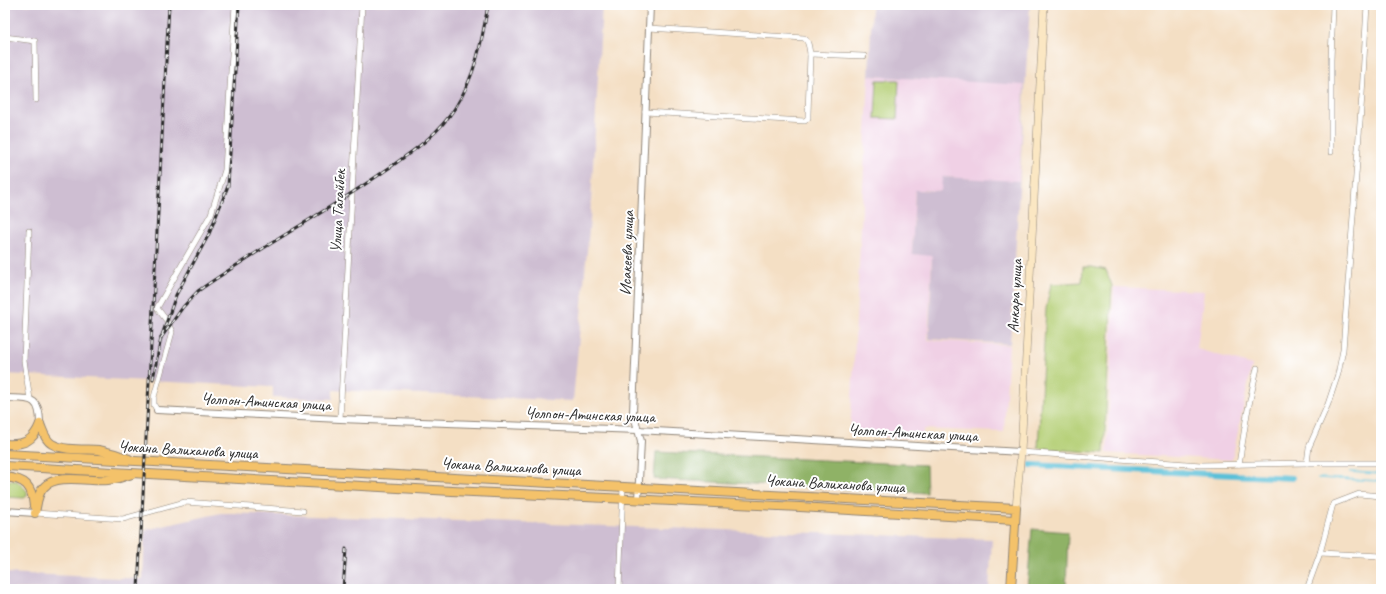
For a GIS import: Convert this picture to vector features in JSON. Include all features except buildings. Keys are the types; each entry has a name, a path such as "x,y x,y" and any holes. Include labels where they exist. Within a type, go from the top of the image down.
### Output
{"main road":[{"name":"Анкара улица","path":"1011,589 1021,452 1044,5"},
{"path":"5,444 22,443 28,440 37,431 40,424"},
{"path":"40,424 48,441 57,446 110,452 137,462"},
{"name":"Чокана Валиханова улица","path":"5,454 1016,508"},
{"name":"Чокана Валиханова улица","path":"5,466 136,472 623,500 800,507 1015,520"},
{"path":"35,513 39,495 43,487 48,483 57,480 107,480 119,478 136,472"},
{"path":"5,477 16,478 24,482 29,487 32,494 35,513"},
{"path":"452,478 452,491"},
{"path":"800,496 800,507"}],"street":[{"path":"157,410 154,405 154,397 172,332 167,321 157,308 211,214 225,170 235,5"},
{"name":"Улица Тагайбек","path":"340,419 362,5"},
{"name":"Исакеева улица","path":"638,500 641,441 633,412 650,5"},
{"path":"1331,152 1331,60 1333,5"},
{"path":"1307,463 1309,447 1328,404 1338,374 1343,350 1362,95 1367,5"},
{"path":"645,112 805,121 808,118 810,54 809,45 807,40 804,38 649,28"},
{"path":"5,37 34,41 36,100"},
{"path":"810,54 864,56"},
{"path":"29,232 24,362 30,399"},
{"path":"1239,464 1247,414 1257,368"},
{"path":"5,398 30,399 37,404 40,412 40,424"},
{"name":"Чолпон-Атинская улица","path":"157,410 340,419 638,430 1021,452"},
{"path":"1021,452 1201,465 1381,463"},
{"path":"618,589 623,487"},
{"path":"1307,589 1320,553 1333,504 1360,494 1381,496"},
{"path":"5,511 123,519 185,502 304,511"},
{"path":"1320,553 1381,556"}],"shaded area":[{"path":"5,5 602,5 590,219 573,401 333,390 333,399 273,397 273,387 5,374"},
{"path":"872,5 1030,5 1010,344 929,339 932,256 912,254 915,190 941,191 942,177 1019,181 1024,85 869,76"},
{"path":"869,76 1024,84 1019,182 943,177 942,191 915,190 912,254 932,255 928,340 1009,345 1004,432 923,429 923,439 850,435"},
{"path":"1114,287 1204,291 1197,349 1252,365 1232,460 1107,453"},
{"path":"221,513 992,539 989,589 5,589 5,573 143,579 145,530"}],"green space":[{"path":"877,80 899,80 897,119 875,118"},
{"path":"1083,267 1106,270 1112,286 1104,453 1038,448 1046,309 1051,284 1082,282"},
{"path":"656,452 926,465 927,493 654,479"},
{"path":"5,480 17,481 27,491 27,496 24,498 5,497"},
{"path":"1032,529 1068,532 1066,589 1027,589"}],"waterway":[{"path":"1031,465 1292,478"},
{"path":"1350,472 1381,474"},
{"path":"1318,478 1381,481"}],"railway":[{"path":"138,589 169,5"},
{"path":"153,379 161,338 176,295 209,234 228,186 239,5"},
{"path":"161,338 183,307 198,291 363,186 415,149 440,127 455,108 468,84 477,58 488,5"},
{"path":"343,589 346,549"}]}
